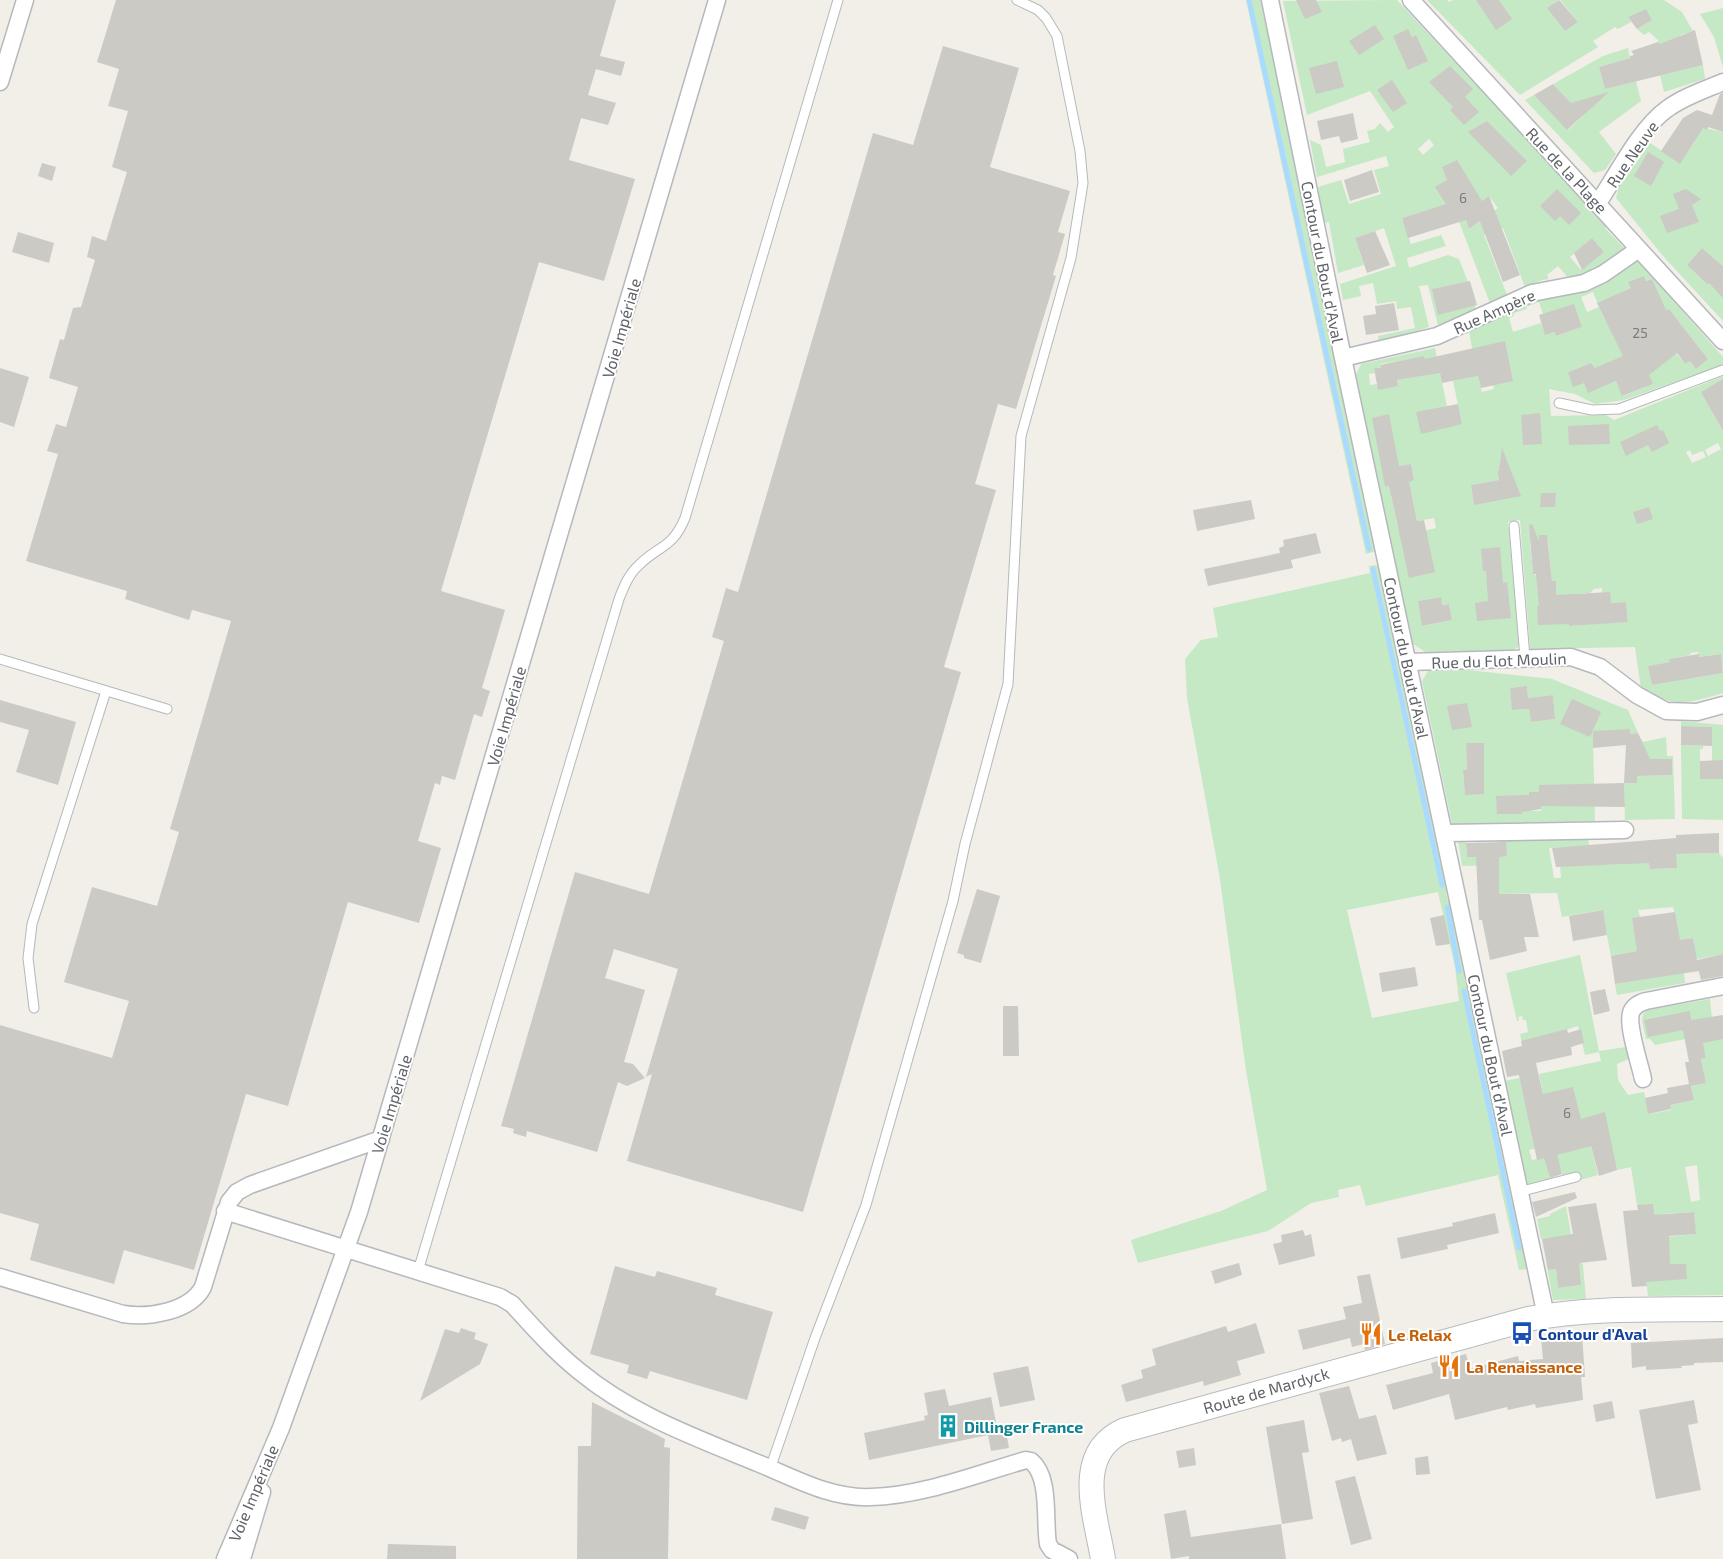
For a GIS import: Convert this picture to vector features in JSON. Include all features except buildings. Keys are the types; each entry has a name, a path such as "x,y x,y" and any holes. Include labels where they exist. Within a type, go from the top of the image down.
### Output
{"main road":[{"name":"Route de Mardyck","path":"1103,1559 1091,1488 1091,1472 1102,1447 1119,1433 1407,1351 1546,1316 1628,1310 1723,1310"}],"street":[{"path":"0,82 24,0"},
{"name":"Voie Impériale","path":"225,1559 281,1428 347,1248 381,1139 717,0"},
{"name":"Contour du Bout d'Aval","path":"1270,0 1342,358 1445,833 1546,1316"},
{"name":"Rue de la Plage","path":"1411,0 1723,342"},
{"name":"Rue Neuve","path":"1598,203 1649,127 1660,114 1683,99 1723,82"},
{"name":"Rue Ampère","path":"1342,358 1437,336 1532,293 1584,283 1602,274 1639,249"},
{"name":"Rue du Flot Moulin","path":"1408,662 1571,657 1592,663 1643,700 1666,711 1697,712 1723,705"},
{"path":"1445,833 1625,830"},
{"path":"1643,1079 1631,1023 1631,1013 1636,1006 1646,1001 1723,986"},
{"path":"0,1277 123,1314 141,1315 179,1307 196,1297 203,1287 225,1212 232,1197 242,1188 381,1139"},
{"path":"225,1212 418,1270 507,1300 567,1362 617,1399 675,1430 830,1493 870,1498 913,1492 1026,1460 1031,1461 1038,1470 1042,1480 1048,1544 1052,1550 1068,1559"},
{"name":"Voie Impériale","path":"242,1559 281,1428"}],"lane":[{"path":"418,1270 619,599 630,574 646,559 669,544 680,529 838,0"},
{"path":"770,1469 815,1338 866,1205 952,906 965,844 1008,684 1021,436 1071,258 1084,183 1080,151 1057,36 1046,18 1038,10 1017,0"},
{"path":"1559,402 1592,410 1619,409 1723,370"},
{"path":"1514,526 1525,658"},
{"path":"0,659 167,709"},
{"path":"34,1008 28,958 32,924 106,691"},
{"path":"1519,1192 1576,1177"}],"green space":[{"path":"1246,0 1260,0 1306,206 1376,551 1366,554"},
{"path":"1397,0 1607,226 1605,228 1627,251 1572,282 1558,266 1547,275 1549,279 1525,287 1503,228 1484,235 1507,295 1497,299 1498,304 1491,306 1458,219 1448,223 1440,206 1402,218 1411,244 1441,235 1446,246 1407,258 1409,268 1448,255 1459,259 1468,282 1438,288 1475,305 1476,311 1438,325 1428,285 1419,286 1429,327 1379,343 1378,336 1415,328 1411,307 1397,309 1396,301 1377,304 1373,283 1359,286 1361,296 1343,300 1340,284 1396,266 1384,228 1355,238 1364,265 1338,273 1329,222 1324,223 1318,187 1341,180 1349,204 1381,194 1374,170 1389,166 1386,156 1317,177 1310,140 1321,145 1326,167 1345,162 1343,149 1370,142 1367,131 1375,129 1380,123 1388,132 1394,127 1370,91 1307,115 1283,1","holes":["1429,139 1434,145 1423,155 1418,149","1489,196 1498,208 1469,229 1464,214","1592,238 1604,252 1581,270 1570,257"]},
{"path":"1427,0 1447,0 1449,2 1453,0 1559,0 1554,3 1560,12 1554,17 1565,31 1578,22 1560,0 1664,0 1682,12 1693,31 1680,35 1683,49 1659,45 1658,40 1649,32 1644,35 1637,29 1652,20 1646,9 1628,17 1631,22 1618,29 1615,27 1593,41 1598,47 1520,95"},
{"path":"1723,8 1723,67 1714,37 1700,14"},
{"path":"1628,48 1630,58 1599,67 1605,89 1636,81 1641,101 1599,132 1616,154 1605,170 1594,173 1525,100 1534,95 1568,130 1583,116 1553,84 1603,56"},
{"path":"1703,65 1705,79 1664,92 1660,75"},
{"path":"1695,126 1723,132 1723,266 1702,248 1687,265 1708,285 1723,268 1723,321 1663,256 1616,198 1619,187 1650,143 1680,163 1695,141"},
{"path":"1638,261 1723,357 1723,365 1624,400 1595,404 1575,394 1549,389 1551,416 1606,415 1614,420 1723,376 1723,408 1713,413 1723,431 1723,669 1720,654 1699,657 1698,652 1670,659 1670,662 1649,666 1652,685 1692,678 1691,664 1694,678 1723,673 1723,693 1690,702 1673,702 1641,689 1635,647 1530,649 1520,520 1508,522 1520,646 1513,650 1425,652 1412,643 1356,375 1361,364 1435,348 1451,426 1462,424 1453,381 1478,376 1482,392 1494,389 1489,365 1472,348 1469,331 1542,299 1579,293","holes":["1644,276 1646,281 1652,279 1659,295 1605,320 1599,307 1612,297 1631,288 1629,282","1593,292 1599,307 1587,312 1581,297","1539,302 1545,320 1582,327 1556,336 1554,332 1545,334 1541,323 1513,332 1509,318 1514,316 1514,313 1527,309 1526,307","1669,309 1708,359 1696,369 1690,361 1685,364 1675,352 1665,362 1645,320","1424,357 1427,375 1397,380 1398,386 1379,389 1377,384 1370,385 1369,374 1375,373 1374,369 1381,368 1380,364","1591,363 1595,368 1653,384 1623,396 1616,381 1588,392 1584,383 1568,372","1718,443 1721,449 1708,456 1705,450","1690,450 1692,455 1703,451 1706,457 1692,463 1686,452","1411,464 1414,480 1385,487 1384,479 1400,476 1400,466","1497,470 1511,472 1474,504 1471,485 1499,480","1411,491 1417,521 1434,518 1436,528 1415,533 1414,526 1398,529 1391,495","1548,540 1552,581 1533,574 1530,542","1602,588 1602,593 1611,603 1626,602 1628,621 1570,626 1575,594 1590,593 1594,589","1440,597 1442,605 1449,604 1452,620 1423,626 1418,601"]},
{"path":"1376,565 1380,568 1451,890 1446,893 1448,901 1453,900 1469,974 1464,977 1466,986 1472,989 1530,1269 1519,1270 1498,1175 1366,1206 1360,1185 1338,1190 1339,1197 1311,1203 1268,1231 1138,1263 1131,1240 1221,1211 1267,1190 1246,1070 1219,873 1187,698 1185,659 1201,640 1218,637 1213,608 1370,573 1369,566","holes":["1438,892 1455,967 1459,1001 1372,1018 1347,910"]},
{"path":"1468,670 1552,679 1628,710 1638,733 1630,734 1630,729 1620,738 1593,740 1595,821 1452,824 1422,681 1428,671","holes":["1527,686 1528,698 1553,695 1555,719 1531,722 1529,709 1513,710 1510,688","1466,743 1484,743 1484,794 1465,794 1463,770 1467,770","1529,792 1539,792 1541,811 1532,811"]},
{"path":"1681,721 1723,725 1723,761 1712,761 1712,727 1681,726"},
{"path":"1640,737 1643,742 1666,737 1667,756 1673,756 1675,819 1625,820 1624,783 1637,783 1637,776 1672,775 1672,759 1645,759 1627,738"},
{"path":"1681,745 1703,746 1703,749 1700,749 1700,771 1712,779 1723,779 1723,820 1682,819"},
{"path":"1588,838 1589,846 1549,848 1554,878 1561,878 1560,866 1627,864 1627,857 1649,856 1650,869 1676,868 1676,854 1719,853 1723,858 1723,954 1697,959 1696,956 1691,957 1689,945 1694,943 1693,938 1688,939 1689,943 1681,945 1684,959 1681,953 1656,957 1650,938 1644,939 1642,927 1669,923 1670,934 1676,933 1677,922 1673,907 1638,910 1640,917 1632,919 1635,936 1640,936 1642,950 1611,956 1602,910 1562,917 1557,893 1497,894 1499,865 1462,866 1458,840 1466,840 1467,857 1506,856 1506,842 1497,843 1497,840"},
{"path":"1580,955 1599,1051 1626,1047 1631,1054 1631,1058 1617,1064 1618,1080 1628,1095 1644,1092 1649,1114 1671,1110 1670,1105 1694,1100 1691,1086 1706,1083 1701,1059 1706,1058 1701,1036 1655,1045 1650,1039 1646,1039 1642,1021 1643,1014 1648,1010 1710,999 1714,1040 1723,1039 1723,1295 1648,1296 1641,1236 1647,1205 1637,1205 1631,1167 1617,1170 1609,1142 1591,1147 1598,1175 1530,1194 1504,1081 1520,1078 1547,1111 1539,1074 1601,1061 1599,1052 1585,1055 1578,1026 1522,1043 1520,1034 1528,1032 1526,1020 1523,1020 1522,1016 1518,1017 1519,1021 1517,1021 1506,973","holes":["1567,1142 1562,1154 1532,1160 1529,1150","1697,1165 1700,1200 1691,1202 1685,1167","1561,1169 1563,1176 1550,1179 1548,1172","1693,1212 1696,1234 1666,1237 1663,1214"]},
{"path":"1684,973 1685,983 1617,995 1615,984"},
{"path":"1566,1206 1574,1251 1583,1265 1586,1299 1553,1300 1545,1257 1548,1270 1556,1269 1558,1288 1581,1285 1549,1238 1541,1239 1537,1219 1550,1216 1550,1214"}],"waterway":[{"path":"1249,0 1369,549"},
{"path":"1373,569 1442,885"},
{"path":"1447,907 1459,971"},
{"path":"1464,991 1519,1248"}],"place":[{"name":"Contour d'Aval","path":"1522,1333"},
{"name":"Le Relax","path":"1371,1334"},
{"name":"La Renaissance","path":"1449,1366"},
{"name":"Dillinger France","path":"948,1426"}]}
